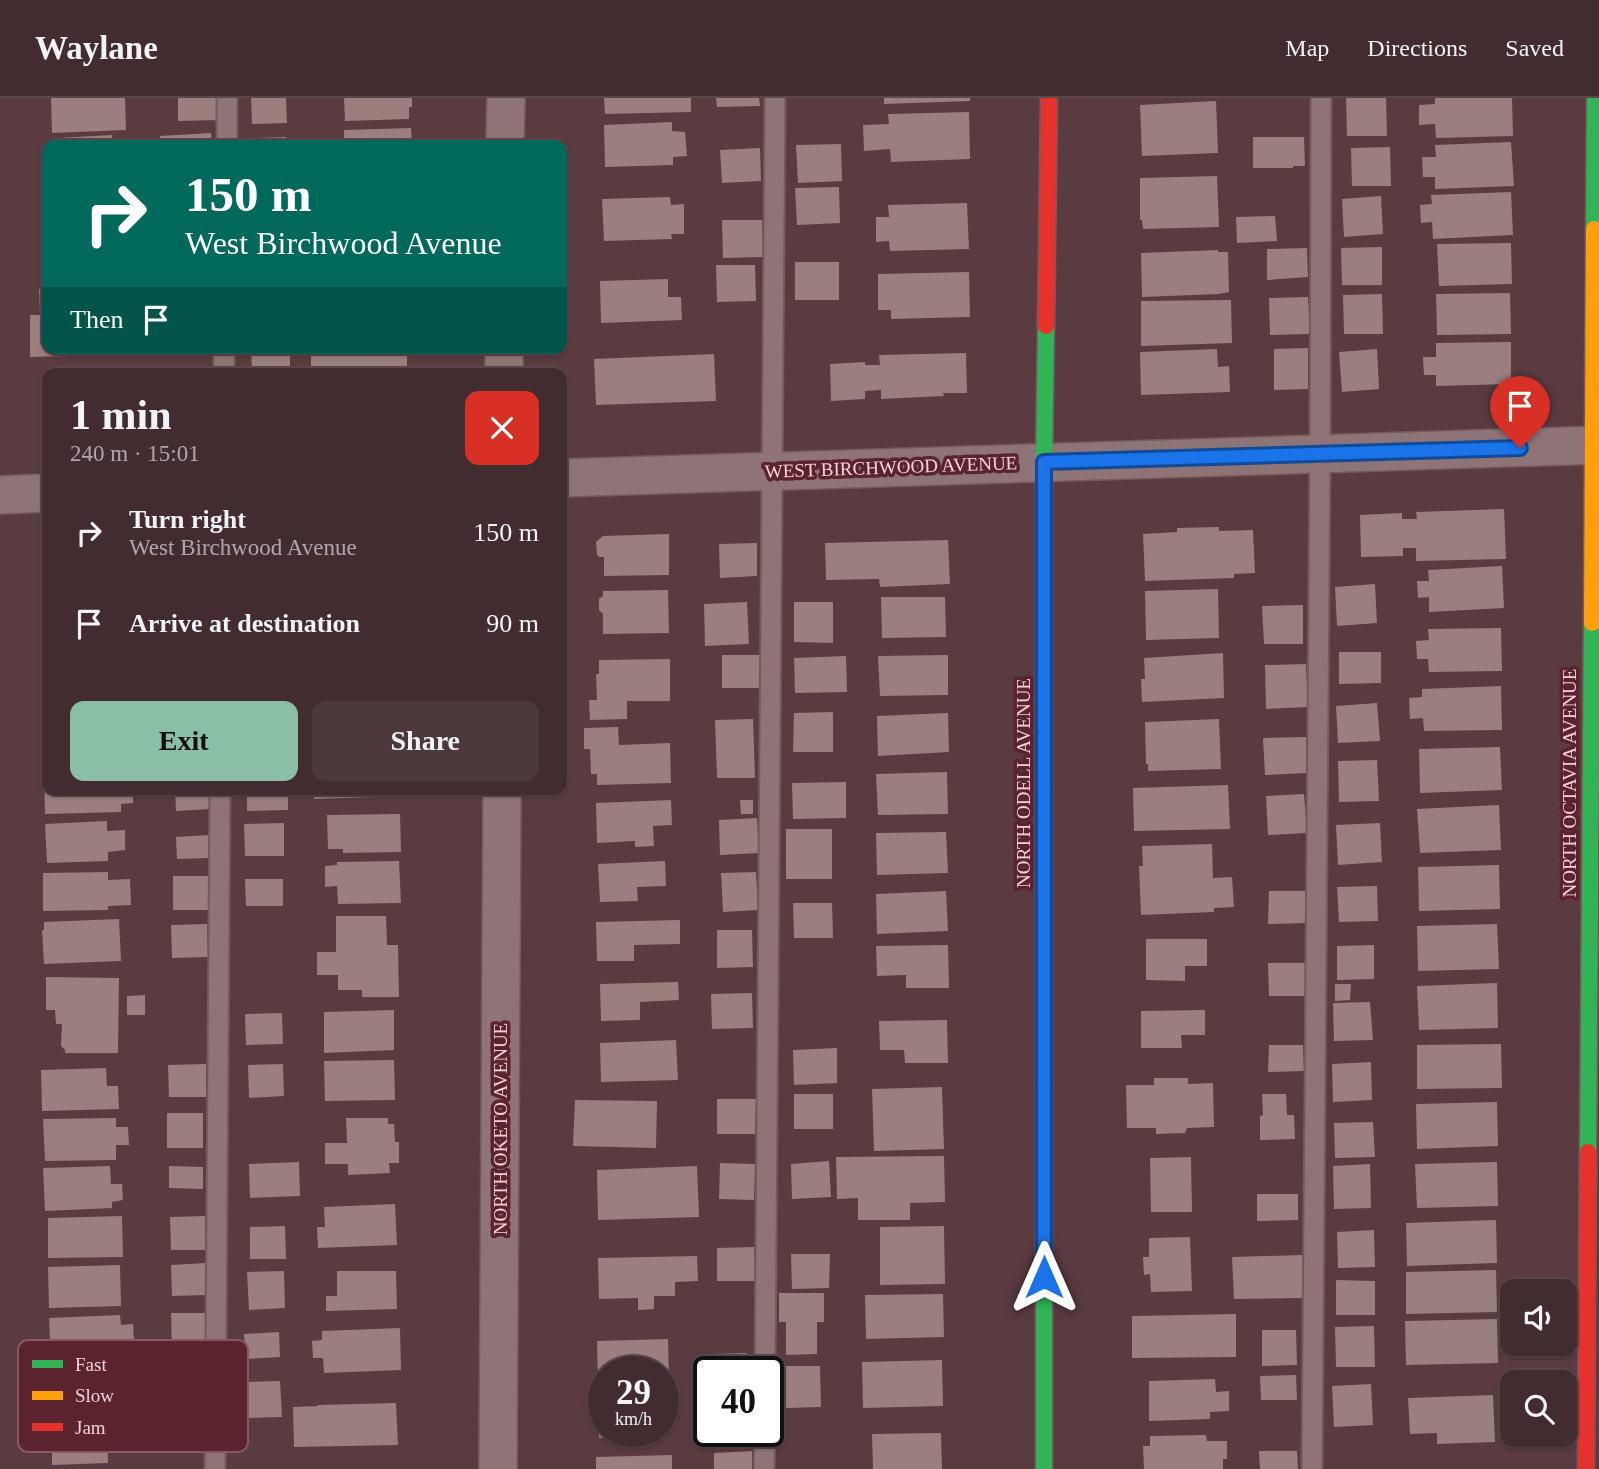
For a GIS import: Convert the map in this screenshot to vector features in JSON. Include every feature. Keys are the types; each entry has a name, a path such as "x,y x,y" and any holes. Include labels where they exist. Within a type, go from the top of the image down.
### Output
{"street":[{"path":"505,140 506,98"},
{"name":"NORTH ODELL AVENUE","path":"1044,1469 1044,462 1049,98"},
{"name":"NORTH OCTAVIA AVENUE","path":"1586,1469 1595,445 1595,98"},
{"name":"WEST BIRCHWOOD AVENUE","path":"567,478 1595,445"},
{"path":"0,495 42,493"},
{"name":"NORTH OKETO AVENUE","path":"498,1469 502,795"}],"lane":[{"path":"227,98 227,140"},
{"path":"765,1356 775,98"},
{"path":"1312,1469 1321,98"},
{"path":"216,1340 220,795"},
{"path":"764,1469 765,1447"}],"building":[{"path":"51,98 125,98 126,130 52,133"},
{"path":"178,98 219,98 219,120 178,121"},
{"path":"251,98 286,98 287,123 252,124"},
{"path":"344,98 412,98 412,107 409,107 409,119 345,121"},
{"path":"604,98 691,98 691,112 605,114"},
{"path":"716,98 759,98 760,106 717,107"},
{"path":"884,98 970,98 970,101 884,104"},
{"path":"1346,98 1386,98 1387,136 1347,136"},
{"path":"1435,98 1512,98 1513,136 1436,138 1435,124 1419,125 1419,105 1435,104"},
{"path":"1216,101 1218,153 1142,156 1140,105"},
{"path":"969,112 970,159 891,162 890,149 864,151 863,125 889,124 888,114"},
{"path":"672,122 672,131 685,132 687,156 673,157 673,165 605,167 604,125"},
{"path":"411,128 412,140 344,140 344,130"},
{"path":"211,133 212,140 160,140 160,136"},
{"path":"112,135 112,140 58,138"},
{"path":"286,137 286,140 250,140"},
{"path":"1253,137 1304,137 1305,166 1253,168"},
{"path":"1511,142 1514,186 1435,189 1435,177 1423,177 1422,157 1436,157 1435,145"},
{"path":"841,144 842,181 798,183 796,145"},
{"path":"1390,147 1391,186 1352,186 1351,148"},
{"path":"760,148 761,181 722,183 720,150"},
{"path":"1217,176 1219,227 1143,229 1140,220 1140,178"},
{"path":"839,187 840,223 797,225 795,188"},
{"path":"1511,192 1513,235 1433,239 1432,222 1421,223 1420,205 1432,204 1431,195"},
{"path":"1381,196 1383,234 1344,237 1342,199"},
{"path":"670,197 671,205 684,204 684,234 671,234 672,239 604,241 602,199"},
{"path":"967,203 969,249 890,251 889,241 876,242 876,217 889,217 888,205"},
{"path":"1275,216 1277,241 1237,243 1236,217"},
{"path":"722,220 762,220 763,257 723,258"},
{"path":"1511,243 1512,284 1439,286 1437,244"},
{"path":"1382,247 1382,285 1342,285 1341,248"},
{"path":"1307,248 1308,277 1267,280 1267,249"},
{"path":"1218,250 1228,252 1229,292 1142,297 1141,253"},
{"path":"795,262 839,262 839,300 795,300"},
{"path":"716,265 755,265 756,301 717,302"},
{"path":"969,272 970,317 891,319 891,310 878,310 878,274"},
{"path":"668,279 668,297 681,297 682,320 601,323 600,281"},
{"path":"39,289 42,289 42,354 107,355 30,357 30,315 40,315"},
{"path":"1510,293 1511,334 1437,335 1436,294"},
{"path":"1382,294 1383,334 1344,334 1343,295"},
{"path":"1308,297 1310,334 1270,335 1269,298"},
{"path":"1231,300 1232,343 1141,346 1141,301"},
{"path":"1511,342 1511,384 1436,386 1436,375 1424,375 1423,357 1436,357 1436,343"},
{"path":"1308,348 1308,389 1274,390 1274,349"},
{"path":"1217,349 1218,367 1229,366 1230,392 1141,395 1140,352"},
{"path":"1377,349 1379,389 1342,392 1339,352"},
{"path":"966,353 967,393 881,399 881,390 865,391 865,399 831,401 830,364 865,362 865,365 880,365 879,355"},
{"path":"251,354 290,354 290,368 252,368"},
{"path":"311,354 407,354 407,366 311,368"},
{"path":"714,354 716,401 596,405 594,359"},
{"path":"1504,509 1506,559 1416,561 1416,548 1403,548 1403,556 1361,557 1360,515 1402,513 1402,519 1417,519 1416,512"},
{"path":"1219,527 1219,531 1253,530 1255,573 1234,574 1234,578 1145,581 1143,534 1177,532 1177,528"},
{"path":"669,534 669,575 604,576 604,557 597,555 596,542 603,536"},
{"path":"948,540 950,584 880,587 879,579 826,580 825,543"},
{"path":"757,543 757,576 720,578 719,544"},
{"path":"1502,566 1504,608 1429,612 1429,597 1418,598 1417,581 1429,581 1428,570"},
{"path":"1375,584 1377,623 1337,626 1335,587"},
{"path":"1218,589 1219,638 1146,640 1145,591"},
{"path":"668,590 669,633 603,634 603,614 599,610 599,599 603,596 603,591"},
{"path":"881,597 945,597 946,637 882,638"},
{"path":"747,602 749,644 705,646 704,604"},
{"path":"794,602 833,602 833,643 794,642"},
{"path":"1303,605 1303,644 1264,644 1262,606"},
{"path":"1501,628 1502,671 1429,672 1428,659 1417,659 1416,641 1429,640 1428,629"},
{"path":"1339,652 1381,652 1381,683 1339,684"},
{"path":"1223,653 1224,698 1142,702 1144,658"},
{"path":"722,655 760,655 759,688 722,688"},
{"path":"948,655 948,695 880,696 878,656"},
{"path":"846,656 847,692 795,693 794,658"},
{"path":"670,659 670,701 627,701 627,719 590,720 589,700 597,700 596,674 599,674 599,660"},
{"path":"1306,664 1308,707 1266,709 1265,665"},
{"path":"1501,686 1502,730 1424,731 1423,718 1410,719 1409,698 1422,697 1422,689"},
{"path":"1377,703 1380,741 1338,743 1336,706"},
{"path":"833,712 833,752 793,752 794,713"},
{"path":"948,713 949,752 878,756 877,716"},
{"path":"753,719 755,778 717,778 715,720"},
{"path":"1219,719 1221,769 1148,771 1145,722"},
{"path":"618,727 619,745 670,743 671,783 597,785 597,774 591,774 590,749 584,749 584,728"},
{"path":"1306,737 1307,773 1265,775 1263,738"},
{"path":"1500,747 1502,790 1420,793 1419,749"},
{"path":"1377,760 1379,801 1339,802 1338,761"},
{"path":"947,772 948,814 878,815 876,774"},
{"path":"846,782 846,818 793,819 792,783"},
{"path":"1228,785 1230,829 1134,831 1133,788"},
{"path":"1304,794 1307,833 1268,835 1266,796"},
{"path":"45,795 133,795 133,803 121,804 121,812 45,814"},
{"path":"175,795 210,795 211,809 176,811"},
{"path":"247,795 288,795 288,810 247,811"},
{"path":"314,795 409,795 409,796 314,799"},
{"path":"671,800 672,825 653,826 654,846 635,847 635,841 597,843 596,803"},
{"path":"740,800 753,800 753,814 741,814"},
{"path":"1499,805 1501,850 1420,853 1417,809"},
{"path":"400,814 401,852 343,853 343,849 328,849 327,815"},
{"path":"757,818 759,853 720,855 719,820"},
{"path":"107,821 107,831 125,830 125,850 108,852 108,861 47,863 45,824"},
{"path":"284,823 284,856 245,856 244,824"},
{"path":"1380,823 1382,862 1338,865 1336,825"},
{"path":"786,829 832,829 832,879 786,879"},
{"path":"946,832 948,873 877,875 876,833"},
{"path":"209,835 209,858 177,859 176,837"},
{"path":"1212,844 1213,878 1232,877 1234,907 1214,908 1214,912 1141,915 1139,866 1143,866 1142,846"},
{"path":"399,861 401,903 338,904 337,886 325,887 325,866 337,865 337,862"},
{"path":"665,861 666,886 637,887 638,901 600,902 598,864"},
{"path":"1499,865 1500,909 1419,911 1418,867"},
{"path":"108,872 108,880 130,879 131,905 108,906 108,910 43,911 43,873"},
{"path":"756,872 758,910 723,912 721,873"},
{"path":"173,876 210,876 211,910 173,910"},
{"path":"245,879 283,879 283,906 246,906"},
{"path":"1377,886 1378,921 1339,922 1337,887"},
{"path":"946,891 948,931 877,934 876,894"},
{"path":"1269,891 1307,891 1307,923 1268,924"},
{"path":"793,903 832,903 833,938 794,938"},
{"path":"336,916 386,916 387,945 398,945 399,997 362,997 362,990 338,990 338,975 317,975 317,952 336,952"},
{"path":"119,919 121,961 44,964 44,922"},
{"path":"680,920 680,944 634,945 634,961 597,961 596,922"},
{"path":"207,924 208,957 172,958 171,925"},
{"path":"1497,924 1499,969 1418,971 1417,926"},
{"path":"717,930 752,930 753,967 717,968"},
{"path":"1146,939 1207,939 1207,966 1185,966 1185,981 1146,980"},
{"path":"948,945 949,988 906,988 906,975 877,976 876,946"},
{"path":"1374,945 1374,979 1337,980 1337,946"},
{"path":"1268,963 1306,963 1306,996 1269,996"},
{"path":"46,977 119,978 118,1053 65,1053 61,1046 62,1024 56,1024 55,1010 46,1010"},
{"path":"678,982 679,1000 640,1002 640,1020 601,1021 600,984"},
{"path":"1497,983 1498,1028 1419,1030 1417,986"},
{"path":"1335,984 1351,984 1350,1000 1335,1001"},
{"path":"752,993 753,1028 712,1029 711,994"},
{"path":"145,995 145,1015 127,1015 127,996"},
{"path":"1370,1002 1373,1040 1334,1041 1333,1003"},
{"path":"394,1010 394,1050 324,1053 324,1012"},
{"path":"1205,1010 1205,1035 1181,1035 1182,1048 1141,1048 1141,1011"},
{"path":"282,1013 283,1044 246,1045 245,1014"},
{"path":"947,1020 948,1063 905,1063 904,1050 880,1050 879,1021"},
{"path":"676,1040 678,1080 601,1082 600,1043"},
{"path":"1501,1044 1502,1088 1417,1089 1417,1045"},
{"path":"1269,1045 1303,1045 1304,1071 1268,1072"},
{"path":"837,1048 837,1083 794,1085 793,1050"},
{"path":"394,1060 395,1100 325,1101 324,1061"},
{"path":"1371,1062 1372,1100 1333,1102 1332,1064"},
{"path":"206,1064 206,1097 169,1097 168,1065"},
{"path":"283,1064 284,1096 249,1098 248,1065"},
{"path":"106,1068 107,1086 118,1086 119,1109 42,1111 41,1070"},
{"path":"1154,1078 1188,1078 1188,1084 1213,1083 1214,1127 1187,1128 1185,1133 1156,1134 1156,1128 1127,1128 1126,1085 1154,1085"},
{"path":"942,1087 944,1149 874,1151 872,1089"},
{"path":"794,1094 833,1094 833,1129 794,1129"},
{"path":"1262,1094 1286,1094 1287,1115 1294,1115 1295,1139 1260,1140"},
{"path":"717,1099 756,1099 755,1134 717,1134"},
{"path":"575,1100 657,1101 656,1148 573,1146"},
{"path":"1497,1102 1498,1146 1417,1149 1416,1104"},
{"path":"167,1113 203,1113 203,1148 167,1148"},
{"path":"116,1118 116,1127 128,1127 129,1145 116,1145 116,1160 45,1161 43,1119"},
{"path":"346,1118 388,1118 388,1124 394,1124 395,1142 399,1142 399,1163 389,1163 390,1173 348,1175 348,1164 325,1164 325,1143 347,1143"},
{"path":"1373,1122 1375,1157 1335,1158 1334,1123"},
{"path":"944,1156 945,1202 910,1203 910,1220 858,1220 858,1198 837,1199 836,1157"},
{"path":"1191,1157 1192,1212 1151,1212 1150,1158"},
{"path":"829,1161 831,1197 792,1199 791,1164"},
{"path":"299,1162 300,1196 250,1198 249,1164"},
{"path":"1497,1162 1498,1206 1417,1208 1415,1164"},
{"path":"720,1163 755,1164 754,1200 719,1199"},
{"path":"1370,1164 1371,1208 1334,1209 1333,1166"},
{"path":"110,1166 111,1184 122,1184 123,1200 112,1202 112,1208 45,1211 43,1168"},
{"path":"169,1166 203,1167 203,1189 169,1188"},
{"path":"697,1166 699,1217 598,1220 597,1170"},
{"path":"1257,1194 1298,1194 1298,1220 1257,1221"},
{"path":"395,1204 397,1245 318,1248 317,1227 325,1227 324,1207"},
{"path":"122,1216 123,1257 48,1258 48,1218"},
{"path":"205,1216 205,1250 171,1250 170,1217"},
{"path":"1496,1220 1497,1263 1407,1266 1406,1223"},
{"path":"285,1226 286,1259 250,1259 250,1227"},
{"path":"944,1226 945,1284 880,1285 880,1227"},
{"path":"1374,1230 1375,1267 1338,1268 1337,1232"},
{"path":"1190,1237 1192,1291 1151,1292 1150,1274 1144,1275 1143,1257 1149,1257 1149,1238"},
{"path":"754,1247 755,1281 717,1281 717,1248"},
{"path":"791,1254 830,1254 829,1288 792,1289"},
{"path":"1302,1255 1303,1298 1234,1299 1232,1257"},
{"path":"697,1256 698,1281 675,1282 675,1296 654,1296 654,1309 638,1310 638,1298 599,1299 598,1258"},
{"path":"206,1263 207,1295 172,1296 171,1265"},
{"path":"120,1265 121,1306 49,1308 48,1267"},
{"path":"1496,1270 1497,1312 1406,1314 1406,1272"},
{"path":"284,1271 285,1308 249,1310 247,1272"},
{"path":"337,1271 396,1271 397,1309 326,1311 326,1296 337,1296"},
{"path":"1336,1280 1375,1281 1375,1315 1336,1315"},
{"path":"779,1293 824,1293 824,1322 817,1322 817,1354 786,1355 786,1322 779,1322"},
{"path":"943,1294 944,1337 866,1339 865,1295"},
{"path":"171,1313 205,1313 206,1340 172,1340"},
{"path":"1236,1314 1236,1357 1132,1358 1132,1316"},
{"path":"120,1315 121,1325 133,1324 134,1339 50,1340 49,1318"},
{"path":"1497,1319 1498,1363 1406,1365 1405,1321"},
{"path":"1374,1326 1375,1367 1336,1367 1335,1327"},
{"path":"400,1328 401,1370 324,1373 323,1358 313,1358 312,1341 322,1340 322,1331"},
{"path":"1262,1330 1296,1330 1297,1365 1262,1366"},
{"path":"279,1332 280,1357 248,1359 248,1340 244,1340 244,1334"},
{"path":"668,1339 668,1356 597,1356 597,1341"},
{"path":"747,1353 747,1356 710,1356"},
{"path":"942,1360 943,1406 863,1408 862,1362"},
{"path":"785,1366 820,1366 821,1407 786,1408"},
{"path":"1296,1375 1297,1400 1261,1400 1260,1376"},
{"path":"1215,1379 1216,1392 1229,1391 1229,1411 1210,1412 1210,1419 1149,1421 1149,1381"},
{"path":"280,1381 282,1417 248,1418 248,1382"},
{"path":"1371,1384 1373,1425 1334,1427 1332,1386"},
{"path":"1493,1395 1495,1442 1437,1444 1437,1433 1410,1434 1408,1398"},
{"path":"396,1403 398,1445 294,1447 293,1407"},
{"path":"941,1433 942,1469 873,1469 872,1434"},
{"path":"1206,1435 1207,1441 1227,1441 1227,1459 1223,1459 1223,1469 1144,1469 1143,1446 1150,1446 1150,1436"},
{"path":"752,1451 752,1469 714,1469 714,1453"},
{"path":"1259,1451 1297,1451 1298,1469 1260,1469"},
{"path":"52,1452 108,1452 108,1463 52,1465"},
{"path":"672,1455 672,1469 596,1469 596,1457"}],"traffic: fast":[{"path":"1594,229 1595,98"},
{"path":"1044,790 1046,326"},
{"path":"1588,1152 1592,623"},
{"path":"1044,1085 1044,1469"}],"traffic: slow":[{"path":"1592,623 1594,229"},
{"path":"1044,790 1044,1085"}],"traffic: jam":[{"path":"1046,326 1049,98"},
{"path":"1586,1469 1588,1152"}],"route":[{"path":"1044,1277 1044,462 1520,448"}]}
